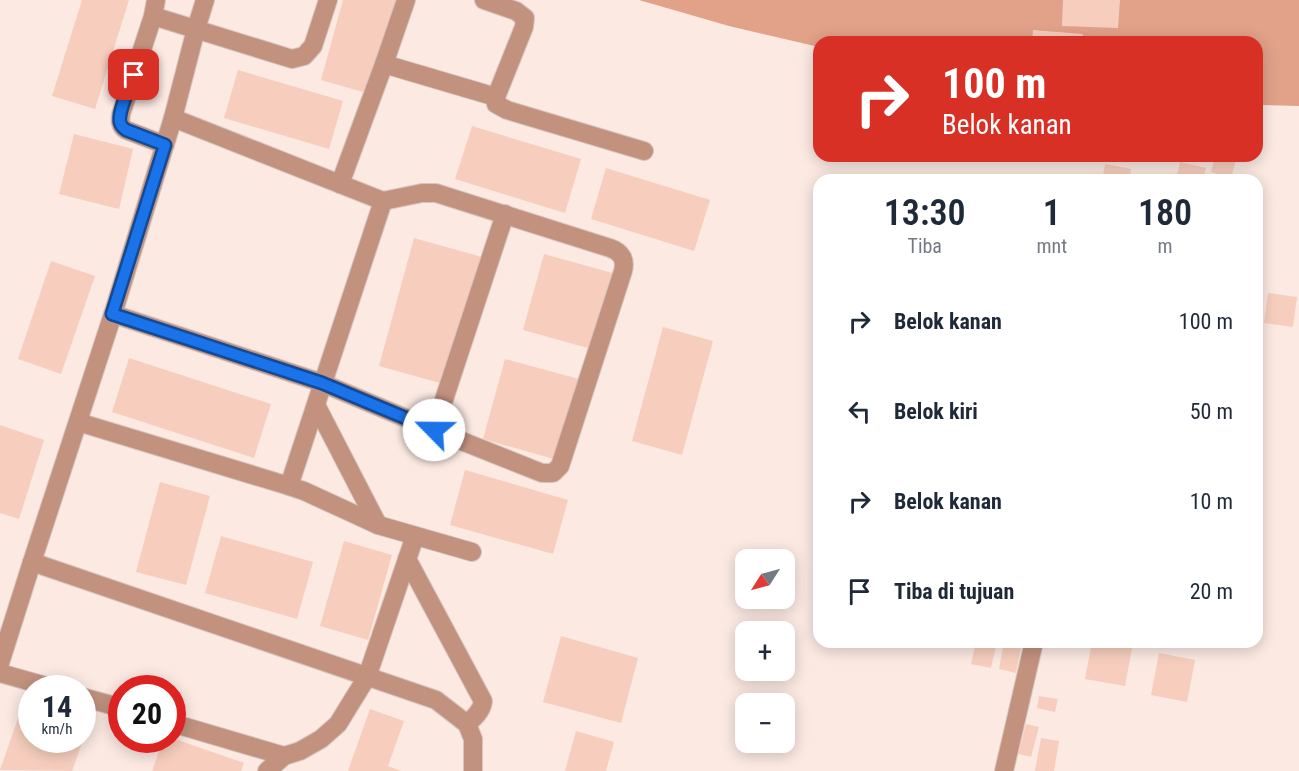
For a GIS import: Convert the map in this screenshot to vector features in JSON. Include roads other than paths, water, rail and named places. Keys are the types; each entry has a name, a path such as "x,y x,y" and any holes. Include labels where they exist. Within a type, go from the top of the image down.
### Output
{"lane":[{"path":"0,663 165,145 205,0"},
{"path":"165,145 126,130 120,121 155,8 196,29 292,59 304,56 313,46 328,0"},
{"path":"340,184 406,0"},
{"path":"484,0 516,11 525,18 525,27 496,97 495,102 502,109 644,151"},
{"path":"384,64 496,97"},
{"path":"112,314 322,383 547,474 553,473 560,466 624,264 618,251 436,193 422,193 383,201 173,118"},
{"path":"289,486 383,201"},
{"path":"434,430 505,214"},
{"path":"316,405 378,525"},
{"path":"78,422 289,486 378,525 472,552"},
{"path":"267,771 284,756 300,752 321,740 338,724 367,677 415,536"},
{"path":"407,559 483,701 477,714 467,724"},
{"path":"32,562 436,700 467,724 473,739 473,771"},
{"path":"1004,771 1034,648"},
{"path":"0,673 18,678"},
{"path":"186,727 284,756"}]}
